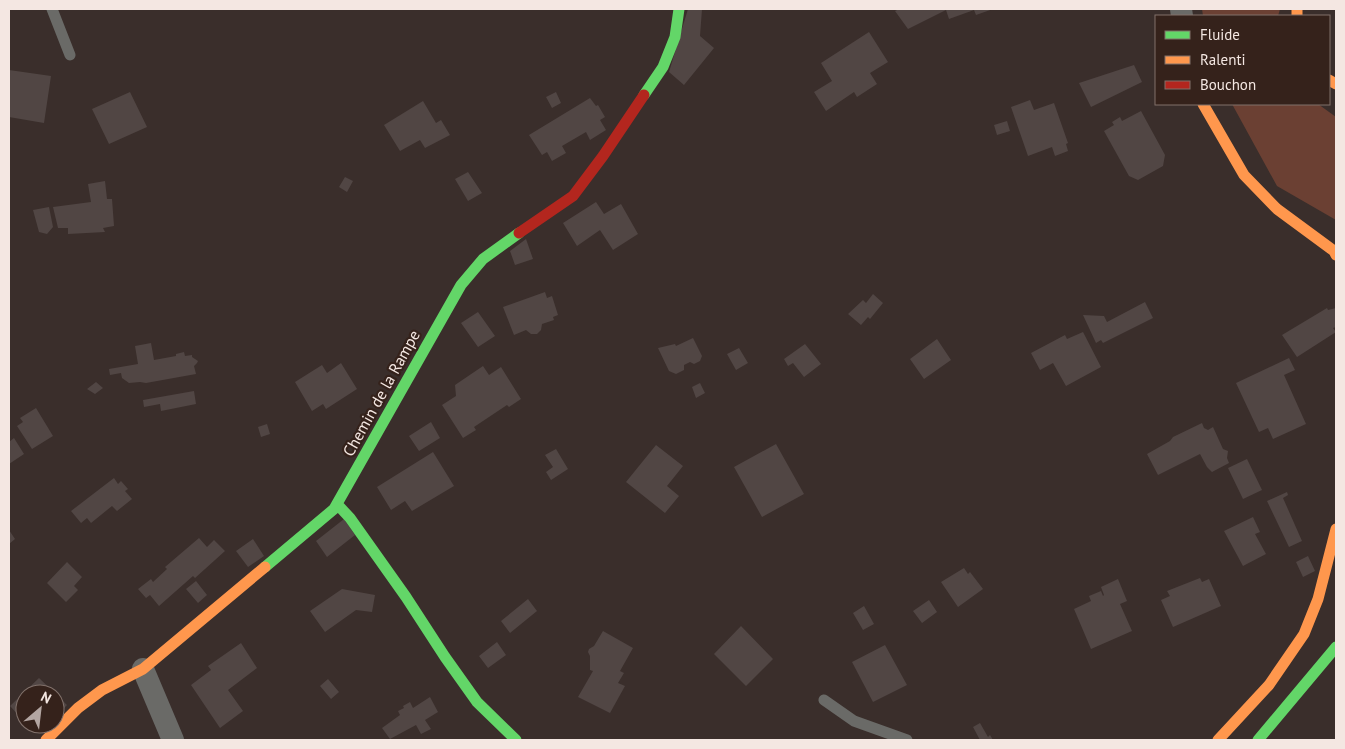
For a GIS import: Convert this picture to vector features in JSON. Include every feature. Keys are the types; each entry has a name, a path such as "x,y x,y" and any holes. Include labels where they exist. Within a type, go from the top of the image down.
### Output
{"street":[{"name":"Chemin de la Rampe","path":"46,740 95,694 118,680 143,670 334,509 461,285 483,259 573,196 603,156 663,67 675,37 679,9"},
{"path":"1204,105 1244,175 1277,209 1334,251 1336,255"},
{"path":"337,504 350,518 406,597 444,657 477,702 508,730 516,740"},
{"path":"1218,740 1270,685 1304,634 1318,599 1336,529"},
{"path":"1258,740 1336,647"},
{"path":"143,670 173,740"}],"lane":[{"path":"52,9 70,55"},
{"path":"824,700 854,721 907,740"}],"shaded area":[{"path":"1202,9 1280,9 1278,15 1203,15"},
{"path":"1233,105 1319,105 1336,117 1336,220 1277,186"}],"building":[{"path":"688,9 702,9 700,36 714,48 684,85 669,72"},
{"path":"899,9 993,9 976,15 974,10 949,19 946,10 908,29 895,11"},
{"path":"869,32 888,62 870,73 877,84 857,97 854,92 826,111 814,92 832,81 821,63"},
{"path":"1134,65 1142,82 1091,107 1079,83"},
{"path":"9,70 51,76 44,123 9,117"},
{"path":"130,92 147,127 109,144 92,109"},
{"path":"556,92 561,103 552,108 546,97"},
{"path":"590,98 596,106 598,105 605,117 600,120 606,130 590,140 586,132 562,146 566,153 552,161 547,152 542,155 529,135"},
{"path":"1030,100 1034,110 1054,103 1068,143 1066,144 1068,151 1055,156 1052,147 1028,156 1011,107"},
{"path":"423,101 436,123 441,120 450,135 425,148 420,140 400,151 384,125"},
{"path":"1141,111 1165,155 1163,166 1138,180 1129,176 1104,131 1114,125 1112,122 1120,117 1122,121"},
{"path":"1007,121 1010,131 997,135 994,125"},
{"path":"468,172 482,193 468,201 455,179"},
{"path":"345,177 353,181 347,192 339,187"},
{"path":"105,181 107,199 112,199 114,226 103,228 105,232 68,234 68,228 58,228 53,207 91,202 88,184"},
{"path":"596,202 604,214 621,204 638,234 613,250 600,230 577,246 563,223"},
{"path":"49,207 53,227 47,234 39,232 33,210"},
{"path":"526,239 533,259 515,265 510,251"},
{"path":"545,292 547,298 552,296 558,315 553,317 554,320 542,324 541,330 537,334 531,334 526,330 514,335 503,307"},
{"path":"873,294 883,303 870,319 868,317 861,325 848,314 863,300 866,303"},
{"path":"1145,302 1153,318 1103,343 1101,340 1096,343 1083,315 1104,316 1107,322"},
{"path":"1327,308 1328,310 1336,308 1336,327 1333,328 1336,332 1297,357 1282,335"},
{"path":"478,312 495,336 478,347 461,323"},
{"path":"1083,332 1101,367 1066,386 1053,363 1040,370 1031,353 1065,335 1067,339"},
{"path":"693,338 702,356 700,361 684,365 684,370 676,374 669,371 658,348 675,344 676,346"},
{"path":"937,339 951,360 924,379 910,359"},
{"path":"151,343 154,360 176,356 176,354 184,352 185,356 192,355 198,361 194,366 196,374 146,383 129,383 122,378 121,373 110,375 109,369 138,364 135,346"},
{"path":"805,344 821,364 804,377 793,363 788,366 784,359"},
{"path":"739,348 748,363 736,370 727,354"},
{"path":"1289,358 1295,370 1284,375 1306,424 1273,439 1268,428 1259,432 1236,383"},
{"path":"341,363 357,389 326,409 323,404 312,411 295,382 322,365 327,373"},
{"path":"483,366 489,375 501,367 521,399 509,407 507,405 474,427 476,430 463,438 442,405 456,396 455,385"},
{"path":"96,382 103,388 95,394 87,389"},
{"path":"700,383 705,393 696,398 692,387"},
{"path":"194,391 196,404 161,411 160,404 144,407 143,400"},
{"path":"36,408 53,436 32,449 17,426 23,422 20,418"},
{"path":"431,422 440,438 419,451 409,436"},
{"path":"1202,423 1204,428 1208,430 1213,427 1223,449 1228,451 1227,458 1229,463 1212,472 1200,454 1158,475 1147,454 1170,441 1173,437"},
{"path":"267,424 270,434 261,437 258,427"},
{"path":"14,438 24,454 9,464 9,442"},
{"path":"776,444 804,494 762,517 734,467"},
{"path":"656,445 683,466 667,486 679,496 665,513 626,482"},
{"path":"556,449 568,469 551,480 546,472 553,467 545,455"},
{"path":"433,452 454,486 412,511 405,501 391,510 377,487"},
{"path":"1247,459 1262,490 1243,499 1228,468"},
{"path":"114,478 118,484 121,481 128,489 125,491 132,499 117,511 112,506 91,523 87,518 81,523 71,511"},
{"path":"1287,492 1288,495 1283,498 1302,541 1289,547 1267,501"},
{"path":"1253,517 1260,532 1255,534 1266,554 1243,566 1224,531"},
{"path":"344,519 355,535 327,557 316,541"},
{"path":"9,530 15,539 9,544"},
{"path":"199,538 207,547 214,540 225,551 195,578 193,576 159,606 150,595 146,598 138,589 151,579 153,582 167,569 165,567"},
{"path":"253,539 264,556 248,567 236,551"},
{"path":"1308,556 1315,571 1303,577 1296,562"},
{"path":"67,562 82,577 74,586 78,590 66,602 47,583"},
{"path":"964,568 968,574 970,572 983,589 958,607 941,582"},
{"path":"1200,578 1202,582 1209,579 1221,606 1173,627 1161,600 1170,596 1167,591"},
{"path":"1118,579 1127,601 1120,604 1132,631 1091,649 1074,609 1091,601 1089,596 1101,591 1103,596 1101,587"},
{"path":"196,581 207,595 198,603 186,589"},
{"path":"342,589 375,595 372,612 356,610 325,632 310,611"},
{"path":"528,599 537,611 510,633 501,621"},
{"path":"929,600 937,612 922,623 913,611"},
{"path":"864,606 874,624 863,630 853,613"},
{"path":"741,626 773,659 746,686 714,654"},
{"path":"603,631 633,648 620,671 624,673 618,683 625,686 610,713 578,697 593,671 590,670 589,649 594,646"},
{"path":"497,642 506,655 488,668 479,656"},
{"path":"241,643 257,668 228,690 243,711 220,728 191,685 211,670 208,666"},
{"path":"885,645 907,685 873,702 852,662"},
{"path":"39,678 45,684 33,684"},
{"path":"328,679 339,692 331,699 320,686"},
{"path":"430,697 438,712 425,720 431,729 421,734 416,725 390,739 382,728 400,715 398,711 410,702 413,708"},
{"path":"15,701 15,711 10,706"},
{"path":"980,723 988,737 990,735 993,740 980,740 973,727"}],"traffic: fast":[{"path":"644,95 663,67 675,37 679,9"},
{"path":"265,567 334,509 461,285 483,259 519,233"},
{"path":"337,504 350,518 406,597 477,702 516,740"},
{"path":"1258,740 1336,647"}],"traffic: slow":[{"path":"1297,9 1297,15"},
{"path":"1330,81 1336,84"},
{"path":"1204,105 1244,175 1277,209 1334,251 1336,255"},
{"path":"1218,740 1269,685 1304,634 1318,599 1336,529"},
{"path":"46,740 78,708 102,690 143,669 265,567"}],"traffic: jam":[{"path":"519,233 573,196 603,156 644,95"}]}
